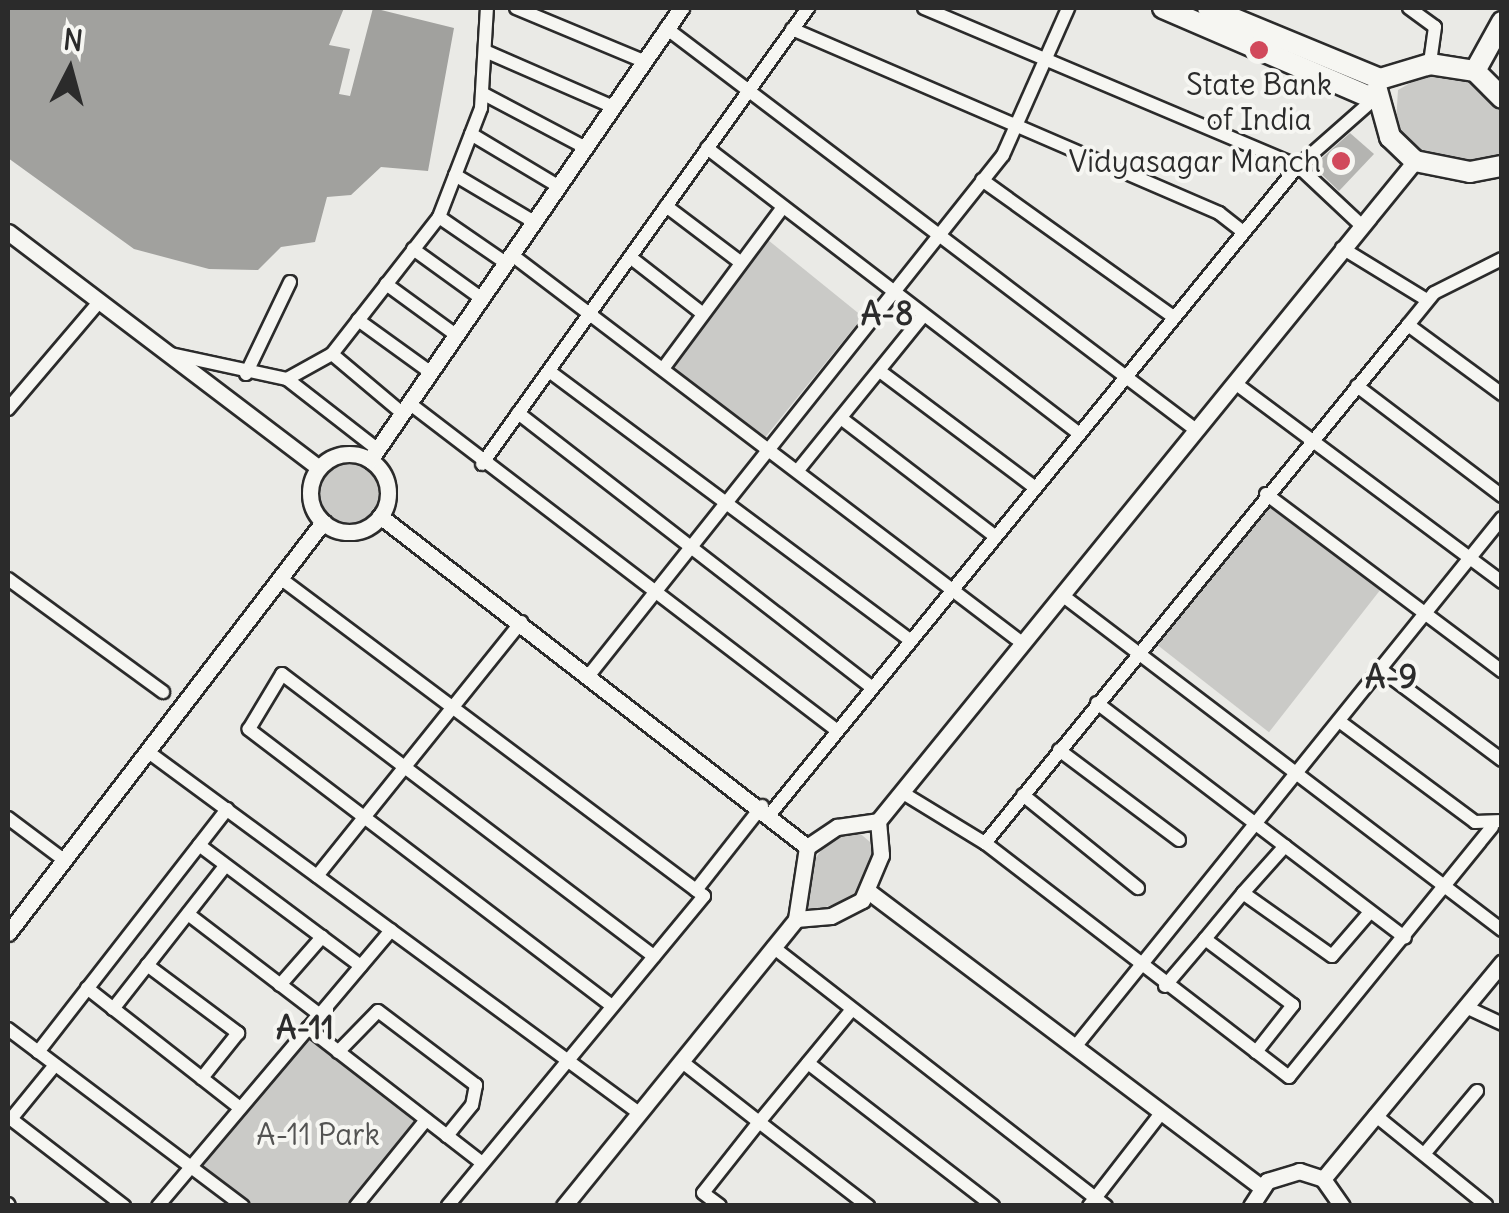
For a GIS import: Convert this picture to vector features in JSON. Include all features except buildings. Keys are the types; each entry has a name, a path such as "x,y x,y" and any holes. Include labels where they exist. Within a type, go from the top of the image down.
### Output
{"main road":[{"path":"1163,8 1377,89 1430,64 1475,71 1502,98"},
{"path":"1208,8 1240,13 1377,89 1390,137 1415,161 1460,172 1502,166"},
{"path":"1475,71 1502,22"}],"street":[{"path":"287,379 332,354 438,217 471,134 482,93 488,8"},
{"path":"516,8 642,60"},
{"path":"373,454 681,8"},
{"path":"482,464 808,8"},
{"path":"924,8 1298,166 1361,225"},
{"path":"590,674 982,180 1019,124 1068,8"},
{"path":"1409,8 1435,27 1430,64"},
{"path":"666,28 750,86 938,235 1196,430"},
{"path":"792,29 1019,124 1242,230"},
{"path":"486,51 611,106"},
{"path":"696,890 835,730 1242,230 1298,166 1377,89"},
{"path":"482,93 584,147"},
{"path":"471,134 558,186"},
{"path":"706,148 1077,432"},
{"path":"564,1206 796,919 807,846 836,827 878,821 903,793 1415,161"},
{"path":"455,175 534,222"},
{"path":"982,180 1172,316"},
{"path":"666,206 740,262"},
{"path":"665,366 783,207"},
{"path":"438,217 593,310 1022,643"},
{"path":"8,232 319,468"},
{"path":"1342,248 1427,300"},
{"path":"414,249 482,298"},
{"path":"630,257 702,313"},
{"path":"985,843 1427,300 1502,258"},
{"path":"246,374 290,282"},
{"path":"386,284 456,334"},
{"path":"8,409 100,302"},
{"path":"799,469 923,316"},
{"path":"358,320 430,372"},
{"path":"1408,325 1502,394"},
{"path":"167,352 246,374 287,379 373,454 386,482 380,516 357,531 324,522 310,496 319,468 342,454 373,454"},
{"path":"332,354 835,730"},
{"path":"549,371 726,499 908,639"},
{"path":"881,372 1033,486"},
{"path":"1235,383 1502,582"},
{"path":"1357,386 1502,496"},
{"path":"518,413 692,542 870,686"},
{"path":"842,420 993,535"},
{"path":"1266,494 1502,671"},
{"path":"380,516 766,810 807,846"},
{"path":"1075,1047 1138,964 1298,773 1422,613 1502,518"},
{"path":"8,933 324,522"},
{"path":"280,578 704,896 448,1206"},
{"path":"8,579 163,692"},
{"path":"1062,595 1502,930"},
{"path":"317,876 521,622"},
{"path":"1380,669 1502,760"},
{"path":"612,1006 249,729 247,721 282,674 654,956"},
{"path":"1097,703 1251,825 1285,846 1405,938"},
{"path":"903,793 985,843 1165,986 1289,1077 1497,824 1339,721"},
{"path":"1060,750 1179,840"},
{"path":"148,751 638,1113"},
{"path":"1023,795 1138,888"},
{"path":"38,1052 226,809"},
{"path":"8,818 64,860"},
{"path":"796,919 831,916 868,891 881,855 878,821"},
{"path":"198,845 361,966"},
{"path":"1165,986 1285,846"},
{"path":"113,1009 225,866"},
{"path":"868,891 1261,1187"},
{"path":"1243,893 1332,956 1370,912"},
{"path":"188,914 319,1014"},
{"path":"158,1206 391,930"},
{"path":"280,985 322,937"},
{"path":"1204,939 1294,1005 1256,1052"},
{"path":"773,947 849,1013 1097,1203 1162,1112"},
{"path":"1323,1179 1502,963"},
{"path":"148,965 238,1033 202,1078"},
{"path":"87,988 240,1108"},
{"path":"1466,1007 1502,1024"},
{"path":"338,1052 378,1011 476,1085 472,1105 448,1136"},
{"path":"692,1206 849,1013"},
{"path":"308,1028 482,1164"},
{"path":"8,1029 243,1206"},
{"path":"680,1062 868,1206"},
{"path":"808,1062 993,1206"},
{"path":"56,1065 10,1121 124,1206"},
{"path":"1425,1153 1477,1091"},
{"path":"1376,1116 1486,1204"},
{"path":"356,1206 426,1120"},
{"path":"1251,1206 1261,1187 1290,1172 1323,1179 1342,1206"},
{"path":"703,1193 720,1206"}],"green space":[{"path":"1431,71 1462,73 1501,101 1501,160 1482,167 1422,154 1407,143 1396,123 1398,90"},
{"path":"768,240 863,317 763,440 668,364"},
{"path":"348,459 372,469 382,493 372,517 348,527 324,517 314,493 324,469"},
{"path":"1271,499 1383,586 1269,732 1157,645"},
{"path":"856,830 877,848 856,896 812,912 805,906 810,866 830,838"},
{"name":"A-11 Park","path":"308,1039 420,1122 353,1205 254,1205 200,1164"}],"shaded area":[{"path":"8,8 344,8 329,45 350,49 339,94 350,96 373,8 454,28 428,171 381,167 351,195 327,197 315,242 281,247 258,270 209,269 134,249 8,158"}],"place":[{"name":"State Bank of India","path":"1259,50"},
{"name":"Vidyasagar Manch","path":"1341,161"}],"district":[{"name":"A-8","path":"887,314"},
{"name":"A-9","path":"1391,677"},
{"name":"A-11","path":"305,1028"}]}
